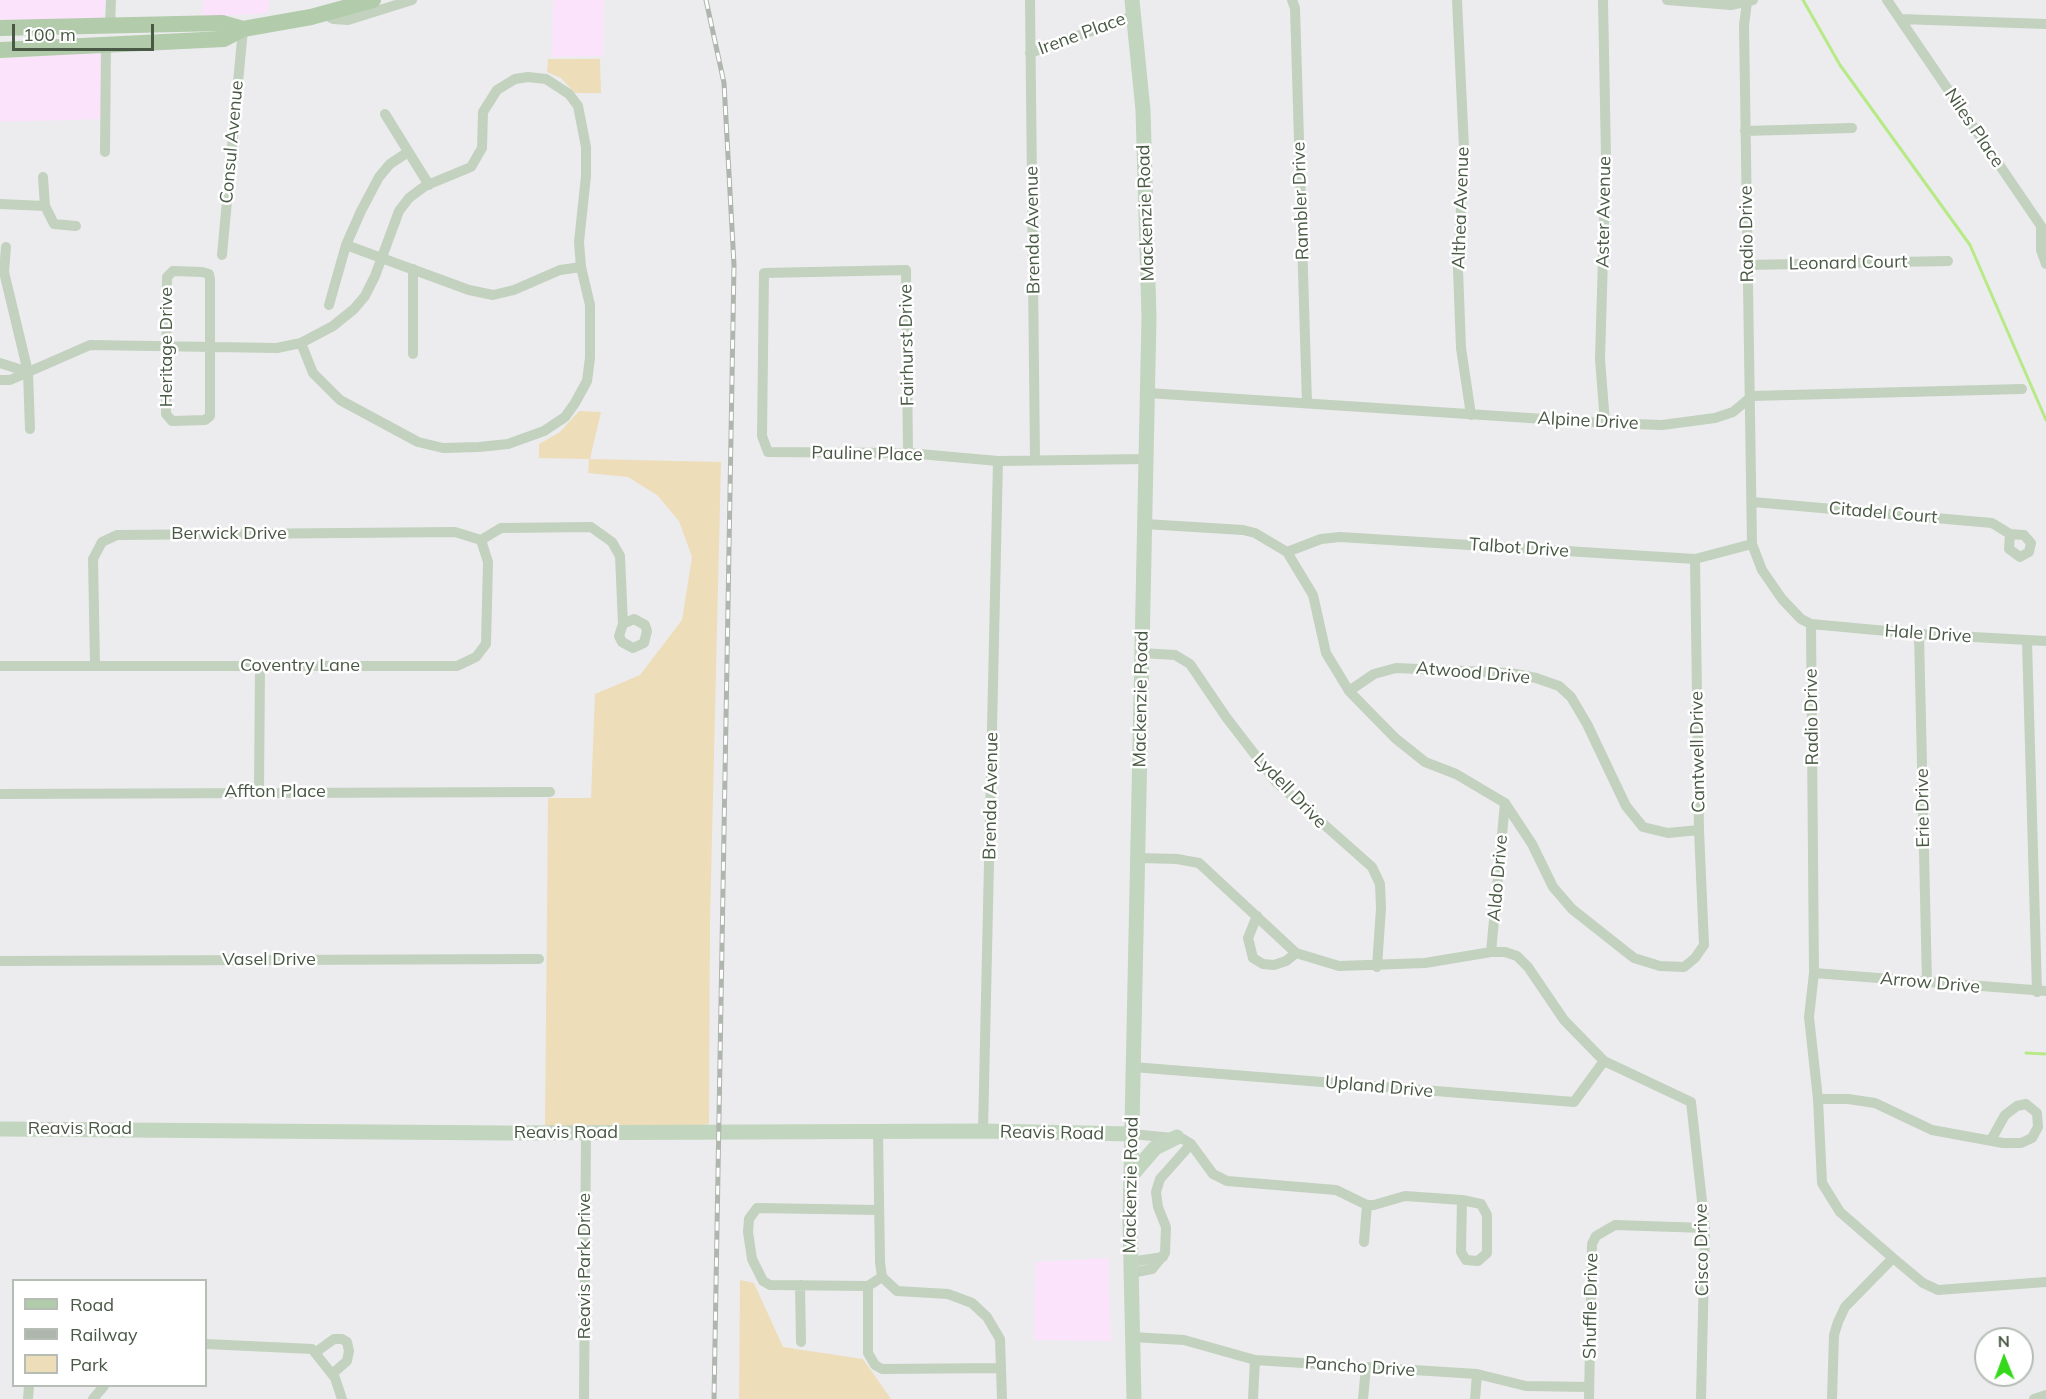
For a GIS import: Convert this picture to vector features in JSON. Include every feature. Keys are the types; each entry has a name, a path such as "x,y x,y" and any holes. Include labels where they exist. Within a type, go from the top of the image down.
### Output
{"main road":[{"name":"Mackenzie Road","path":"1132,0 1144,136 1148,393 1131,1176 1130,1267 1134,1399"},
{"path":"0,50 224,39 243,29 325,7 366,1"},
{"path":"0,28 222,23 243,29"},
{"name":"Reavis Road","path":"0,1129 586,1133 983,1131 1132,1134"},
{"path":"1131,1176 1155,1148 1184,1141"}],"street":[{"path":"110,26 111,0"},
{"path":"325,7 333,19 348,20 412,0"},
{"name":"Brenda Avenue","path":"1030,0 1035,460"},
{"name":"Rambler Drive","path":"1292,0 1307,403"},
{"name":"Althea Avenue","path":"1457,0 1464,148 1458,269 1461,348 1471,415"},
{"name":"Aster Avenue","path":"1603,0 1606,157 1600,359 1605,423"},
{"path":"1667,0 1699,5 1750,1"},
{"name":"Niles Place","path":"1887,0 2044,224 2044,263"},
{"name":"Radio Drive","path":"1750,1 1744,25 1752,396 1752,544 1762,570 1782,599 1801,619 1811,624 1814,974 1809,1017 1818,1099 1821,1183 1840,1212 1923,1283 1938,1290 2046,1282"},
{"name":"Irene Place","path":"1030,53 1133,16"},
{"path":"1900,19 2046,24"},
{"name":"Consul Avenue","path":"222,255 243,29"},
{"path":"105,152 106,45"},
{"path":"0,380 10,380 90,345 277,348 301,343 333,326 354,309 375,276 399,211 409,198 429,184 471,167 480,155 483,112 497,90 515,79 528,77 546,79 557,84 578,106 583,122 586,176 579,242 581,267 590,305 591,340 587,381 566,417 544,431 508,444 443,448 418,442 390,429 340,400 313,373 301,343"},
{"path":"385,114 429,184"},
{"path":"1745,131 1852,128"},
{"path":"329,305 346,245 379,177 390,164 408,152"},
{"path":"43,177 45,206 54,224 76,226"},
{"path":"0,204 45,206"},
{"path":"346,245 469,290 493,295 514,290 560,270 581,267"},
{"path":"6,247 4,272 28,372 30,429"},
{"name":"Leonard Court","path":"1748,265 1947,261"},
{"path":"413,269 413,354"},
{"name":"Fairhurst Drive","path":"765,273 906,270 908,453"},
{"name":"Heritage Drive","path":"173,271 208,274 210,279 210,348 209,419 172,421 166,414 169,345 167,277 173,271"},
{"name":"Pauline Place","path":"765,273 762,436 768,453 908,453 998,461 1147,459"},
{"path":"0,363 28,372"},
{"path":"1752,396 2022,389"},
{"name":"Alpine Drive","path":"1148,393 1471,415 1662,424 1715,418 1733,412 1752,396"},
{"name":"Brenda Avenue","path":"983,1131 998,461"},
{"name":"Citadel Court","path":"1753,502 1992,523 2010,534"},
{"path":"1145,524 1243,530 1287,552 1314,595 1318,624 1326,653 1349,691 1395,738 1425,762 1456,774 1505,803"},
{"path":"481,540 501,528 591,527 612,542 620,556 622,624"},
{"name":"Berwick Drive","path":"95,665 93,559 102,542 117,535 455,532 481,540"},
{"name":"Talbot Drive","path":"1287,552 1322,540 1349,537 1695,560 1752,544"},
{"name":"Coventry Lane","path":"0,666 457,666 476,657 486,644 488,562 481,540"},
{"name":"Cantwell Drive","path":"1505,803 1532,844 1553,887 1585,922 1634,958 1660,966 1684,967 1695,958 1704,945 1699,830 1695,560"},
{"name":"Hale Drive","path":"1811,624 1919,634 2027,641 2046,640"},
{"name":"Erie Drive","path":"1919,634 1927,983"},
{"path":"2027,641 2042,991"},
{"name":"Lydell Drive","path":"1142,653 1175,655 1190,664 1226,717 1276,782 1372,867 1380,884 1381,908 1377,966"},
{"path":"259,792 260,666"},
{"name":"Atwood Drive","path":"1349,691 1374,674 1395,668 1509,672 1559,686 1571,696 1626,806 1643,827 1668,833 1699,830"},
{"name":"Affton Place","path":"0,794 550,792"},
{"name":"Aldo Drive","path":"1491,952 1505,803"},
{"path":"1138,858 1177,859 1199,863 1296,953 1339,966 1425,963 1491,952 1505,952 1523,961 1564,1020 1604,1061"},
{"path":"1257,916 1248,938 1253,958 1263,964 1274,965 1286,961 1296,953"},
{"name":"Vasel Drive","path":"0,961 539,959"},
{"name":"Arrow Drive","path":"1814,974 2042,991"},
{"name":"Upland Drive","path":"1133,1067 1574,1102 1604,1061"},
{"name":"Cisco Drive","path":"1604,1061 1691,1102 1705,1228 1701,1399"},
{"path":"1818,1099 1848,1099 1875,1103 1932,1130 2003,1143 2021,1143 2032,1138 2038,1126 2037,1113 2026,1104 2017,1106 2005,1114 1990,1140"},
{"path":"878,1132 878,1210 882,1277 897,1291 948,1294 972,1303 987,1317 1000,1339 1002,1399"},
{"name":"Reavis Park Drive","path":"584,1399 586,1133"},
{"path":"1132,1134 1184,1141 1213,1174 1227,1181 1336,1190 1367,1205 1383,1204 1405,1196 1462,1200 1481,1204 1487,1215 1486,1253 1478,1261 1466,1260 1461,1251 1462,1200"},
{"path":"1130,1267 1163,1257 1166,1227 1156,1199 1157,1186 1184,1141"},
{"path":"1364,1242 1367,1205"},
{"path":"878,1210 757,1208 749,1219 750,1246 758,1273 770,1285 868,1286 882,1277"},
{"name":"Shuffle Drive","path":"1589,1399 1592,1244 1596,1236 1615,1226 1705,1228"},
{"path":"1832,1399 1834,1335 1838,1322 1845,1306 1893,1258"},
{"path":"800,1285 801,1342"},
{"path":"868,1286 868,1353 875,1365 882,1369 1001,1368"},
{"name":"Pancho Drive","path":"1132,1337 1184,1340 1255,1360 1477,1374 1526,1386 1589,1387"},
{"path":"207,1344 314,1351 334,1339 342,1339 347,1342 349,1351 347,1361 332,1374"},
{"path":"314,1351 332,1374 342,1399"},
{"path":"1253,1399 1255,1360"},
{"path":"1363,1399 1366,1367"},
{"path":"1475,1399 1477,1374"},
{"path":"93,1399 103,1387"},
{"path":"2034,1399 2046,1395"}],"shaded area":[{"path":"0,0 106,0 102,18 0,23"},
{"path":"203,0 270,0 268,13 202,17"},
{"path":"553,0 604,0 603,56 552,57"},
{"path":"103,52 101,119 0,122 0,59"},
{"path":"1108,1258 1111,1341 1034,1340 1035,1262"}],"green space":[{"path":"548,59 600,59 601,93 575,93 561,78 547,72"},
{"path":"579,411 601,412 590,459 721,462 710,921 709,1124 691,1127 545,1127 548,798 591,798 595,694 640,675 682,620 692,557 679,521 657,495 628,477 588,473 589,459 539,458 539,444 560,432"},
{"path":"740,1280 754,1283 783,1347 863,1359 891,1399 739,1399"}],"waterway":[{"path":"1803,0 1840,65 1970,245 2046,420"},
{"path":"2026,1053 2046,1054"}],"railway":[{"path":"706,0 724,83 734,265 714,1399"}]}
